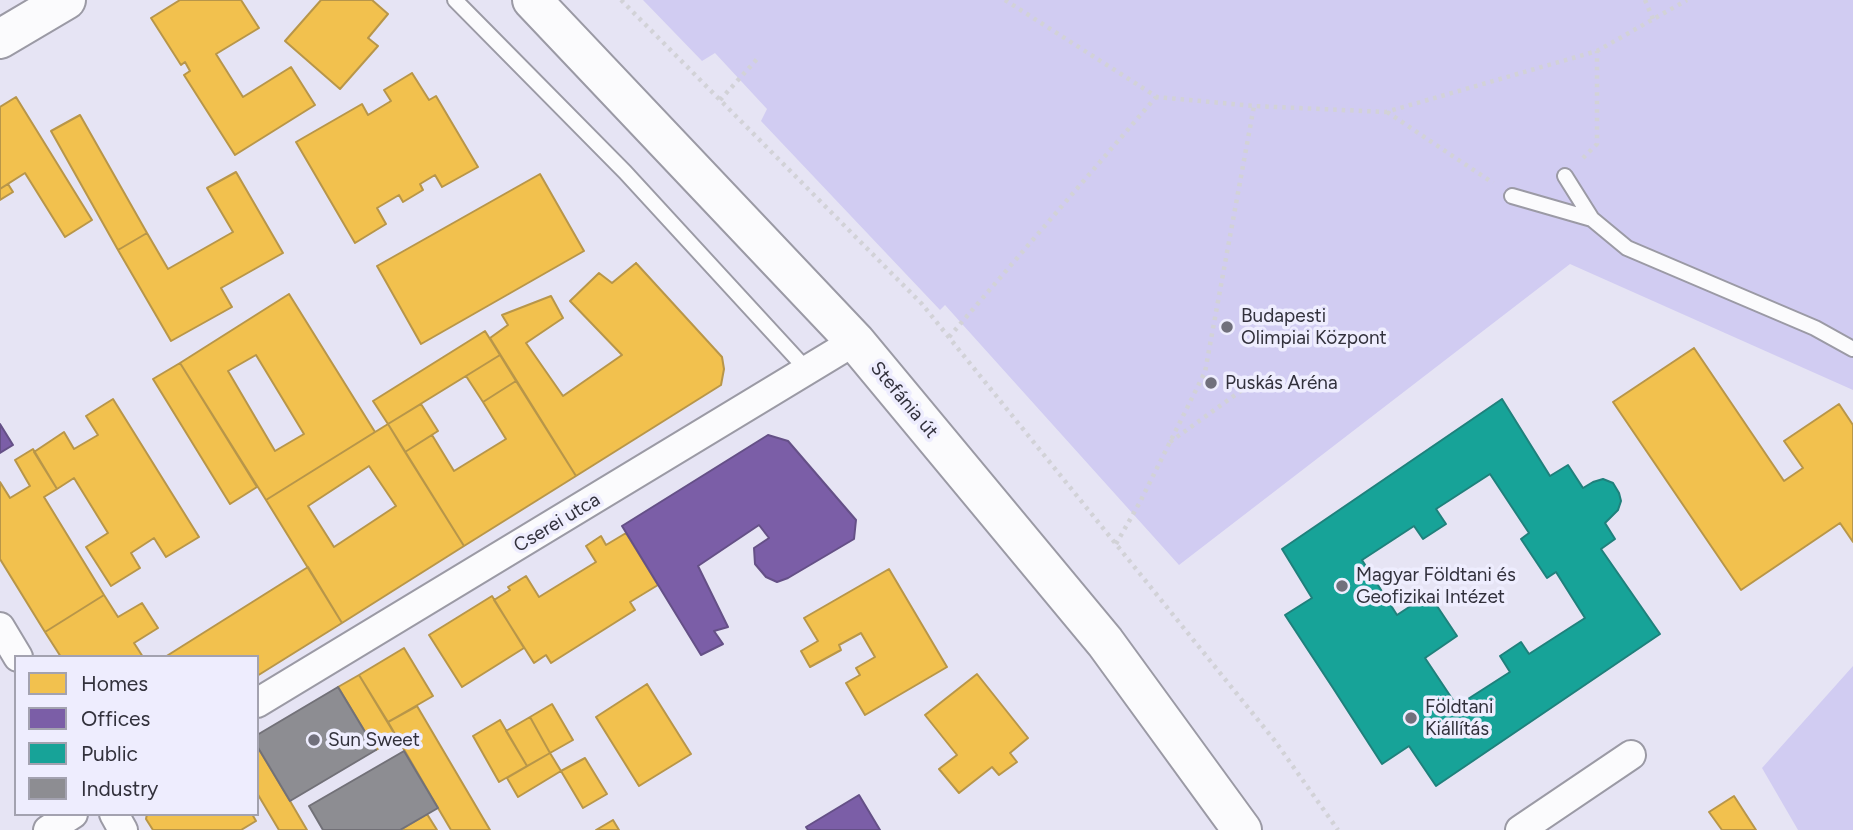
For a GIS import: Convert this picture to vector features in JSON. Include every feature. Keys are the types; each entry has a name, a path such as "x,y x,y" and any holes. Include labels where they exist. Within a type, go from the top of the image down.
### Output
{"street":[{"name":"Stefánia út","path":"532,0 855,341 1105,642 1242,830"},
{"path":"0,39 50,6"},
{"name":"Cserei utca","path":"259,702 855,341"},
{"path":"0,626 17,655"},
{"path":"1520,830 1631,755"},
{"path":"48,830 71,816"}],"lane":[{"path":"455,0 625,172 808,371"},
{"path":"1565,176 1592,219 1627,248 1815,328 1853,349"},
{"path":"1512,196 1592,219"}],"path":[{"path":"621,0 922,304 1275,741 1338,830"},
{"path":"1006,0 1157,97 1254,106 1387,112 1597,51 1687,0"},
{"path":"1645,0 1653,19"},
{"path":"1565,176 1597,144 1597,51"},
{"path":"720,100 758,58"},
{"path":"948,337 1157,97"},
{"path":"1115,544 1140,502 1205,372 1254,106"},
{"path":"1387,112 1512,196"},
{"path":"1169,442 1249,385"}],"shaded area":[{"name":"Budapesti Olimpiai Központ","path":"643,0 1853,0 1853,390 1570,264 1179,565 945,305 940,310 761,121 767,109 715,53 702,61"},
{"path":"1853,666 1853,830 1798,830 1762,768"}],"building: Homes":[{"path":"180,0 241,0 259,28 216,54 243,97 291,67 315,105 235,155 184,75 190,71 185,62 181,65 151,18"},
{"path":"321,0 372,0 388,14 368,38 378,46 340,89 285,41"},
{"path":"412,73 429,100 436,96 478,167 442,187 435,175 420,184 423,190 403,202 399,195 377,208 386,224 355,243 296,142 362,104 368,115 391,101 384,90"},
{"path":"16,97 92,220 65,237 25,173 0,189 0,107"},
{"path":"80,115 147,233 118,250 51,131"},
{"path":"236,172 283,253 221,288 232,307 171,341 118,250 147,233 168,269 233,232 207,188"},
{"path":"540,174 584,251 421,344 377,266"},
{"path":"8,184 13,192 0,200 0,189"},
{"path":"636,263 722,357 724,369 721,385 576,476 490,338 508,325 502,315 551,296 563,318 526,343 563,396 622,355 570,301 599,273 612,283"},
{"path":"289,294 375,432 266,500 180,363","holes":["256,355 304,434 275,451 228,371"]},
{"path":"485,331 500,355 388,424 373,401"},
{"path":"1694,348 1784,481 1803,468 1784,441 1839,404 1853,425 1853,542 1840,523 1741,590 1613,402"},
{"path":"500,355 516,381 483,402 466,376"},
{"path":"180,363 257,487 230,504 153,379"},
{"path":"516,381 576,476 464,546 405,452 432,435 454,471 506,439 483,402"},
{"path":"113,399 199,537 166,557 154,538 131,553 140,568 111,586 86,547 108,533 74,478 57,489 34,452 64,432 74,449 98,435 86,416"},
{"path":"421,404 438,431 405,452 388,424"},
{"path":"388,424 464,546 342,623 266,500","holes":["369,466 396,506 334,547 308,506"]},
{"path":"33,449 57,489 44,497 104,595 45,632 0,559 0,482 10,498 30,486 15,460"},
{"path":"626,533 658,585 630,602 635,610 551,663 546,655 534,663 494,600 526,576 539,597 596,562 586,546 601,536 606,545"},
{"path":"308,567 342,623 259,675 259,655 168,655"},
{"path":"889,569 947,667 865,715 846,683 860,675 856,668 875,657 861,633 839,645 841,650 810,667 801,651 818,641 804,618"},
{"path":"104,595 118,617 142,603 158,628 134,643 142,655 60,655 45,632"},
{"path":"492,596 524,648 462,687 429,635"},
{"path":"404,648 433,696 388,722 359,675"},
{"path":"977,674 1028,738 1010,753 1017,762 999,775 992,767 959,793 939,769 957,755 925,715"},
{"path":"359,675 397,738 376,750 338,687"},
{"path":"647,684 691,754 639,786 596,717"},
{"path":"552,704 573,740 550,753 530,717"},
{"path":"417,706 490,830 451,830 438,808 388,722"},
{"path":"530,717 550,753 527,766 506,731"},
{"path":"500,720 527,766 499,782 473,736"},
{"path":"259,749 307,830 279,830 259,796"},
{"path":"550,753 561,771 518,797 507,778"},
{"path":"585,758 607,794 583,808 561,771"},
{"path":"1734,796 1756,830 1722,830 1709,812"},
{"path":"427,814 437,830 400,830"},
{"path":"147,816 253,816 256,821 241,830 153,830"},
{"path":"613,820 619,830 596,830"}],"building: Offices":[{"path":"0,424 13,445 0,453"},
{"path":"768,435 788,441 856,520 854,539 777,582 766,577 755,564 754,548 769,538 759,525 698,566 728,627 714,631 723,644 701,655 622,526"},
{"path":"859,795 880,830 808,830 806,827"}],"building: Public":[{"name":"Magyar Földtani és Geofizikai Intézet","path":"1502,399 1550,476 1568,465 1583,488 1603,479 1613,483 1621,501 1618,510 1605,523 1615,539 1601,549 1660,634 1436,786 1409,746 1382,764 1285,615 1312,598 1282,549","holes":["1490,474 1529,533 1521,539 1547,578 1556,572 1585,618 1529,654 1521,642 1500,656 1510,672 1457,706 1425,658 1457,636 1429,594 1397,615 1362,560 1414,526 1423,539 1446,524 1436,509"]}],"building: Industry":[{"name":"Sun Sweet","path":"338,687 376,750 290,801 259,749 259,734"},
{"name":"Sun Sweet","path":"404,751 438,808 400,830 323,830 309,806"}],"place":[{"name":"Budapesti Olimpiai Központ","path":"1227,327"},
{"name":"Puskás Aréna","path":"1211,383"},
{"name":"Magyar Földtani és Geofizikai Intézet","path":"1342,586"},
{"name":"Földtani Kiállítás","path":"1411,718"},
{"name":"Sun Sweet","path":"314,740"}]}
